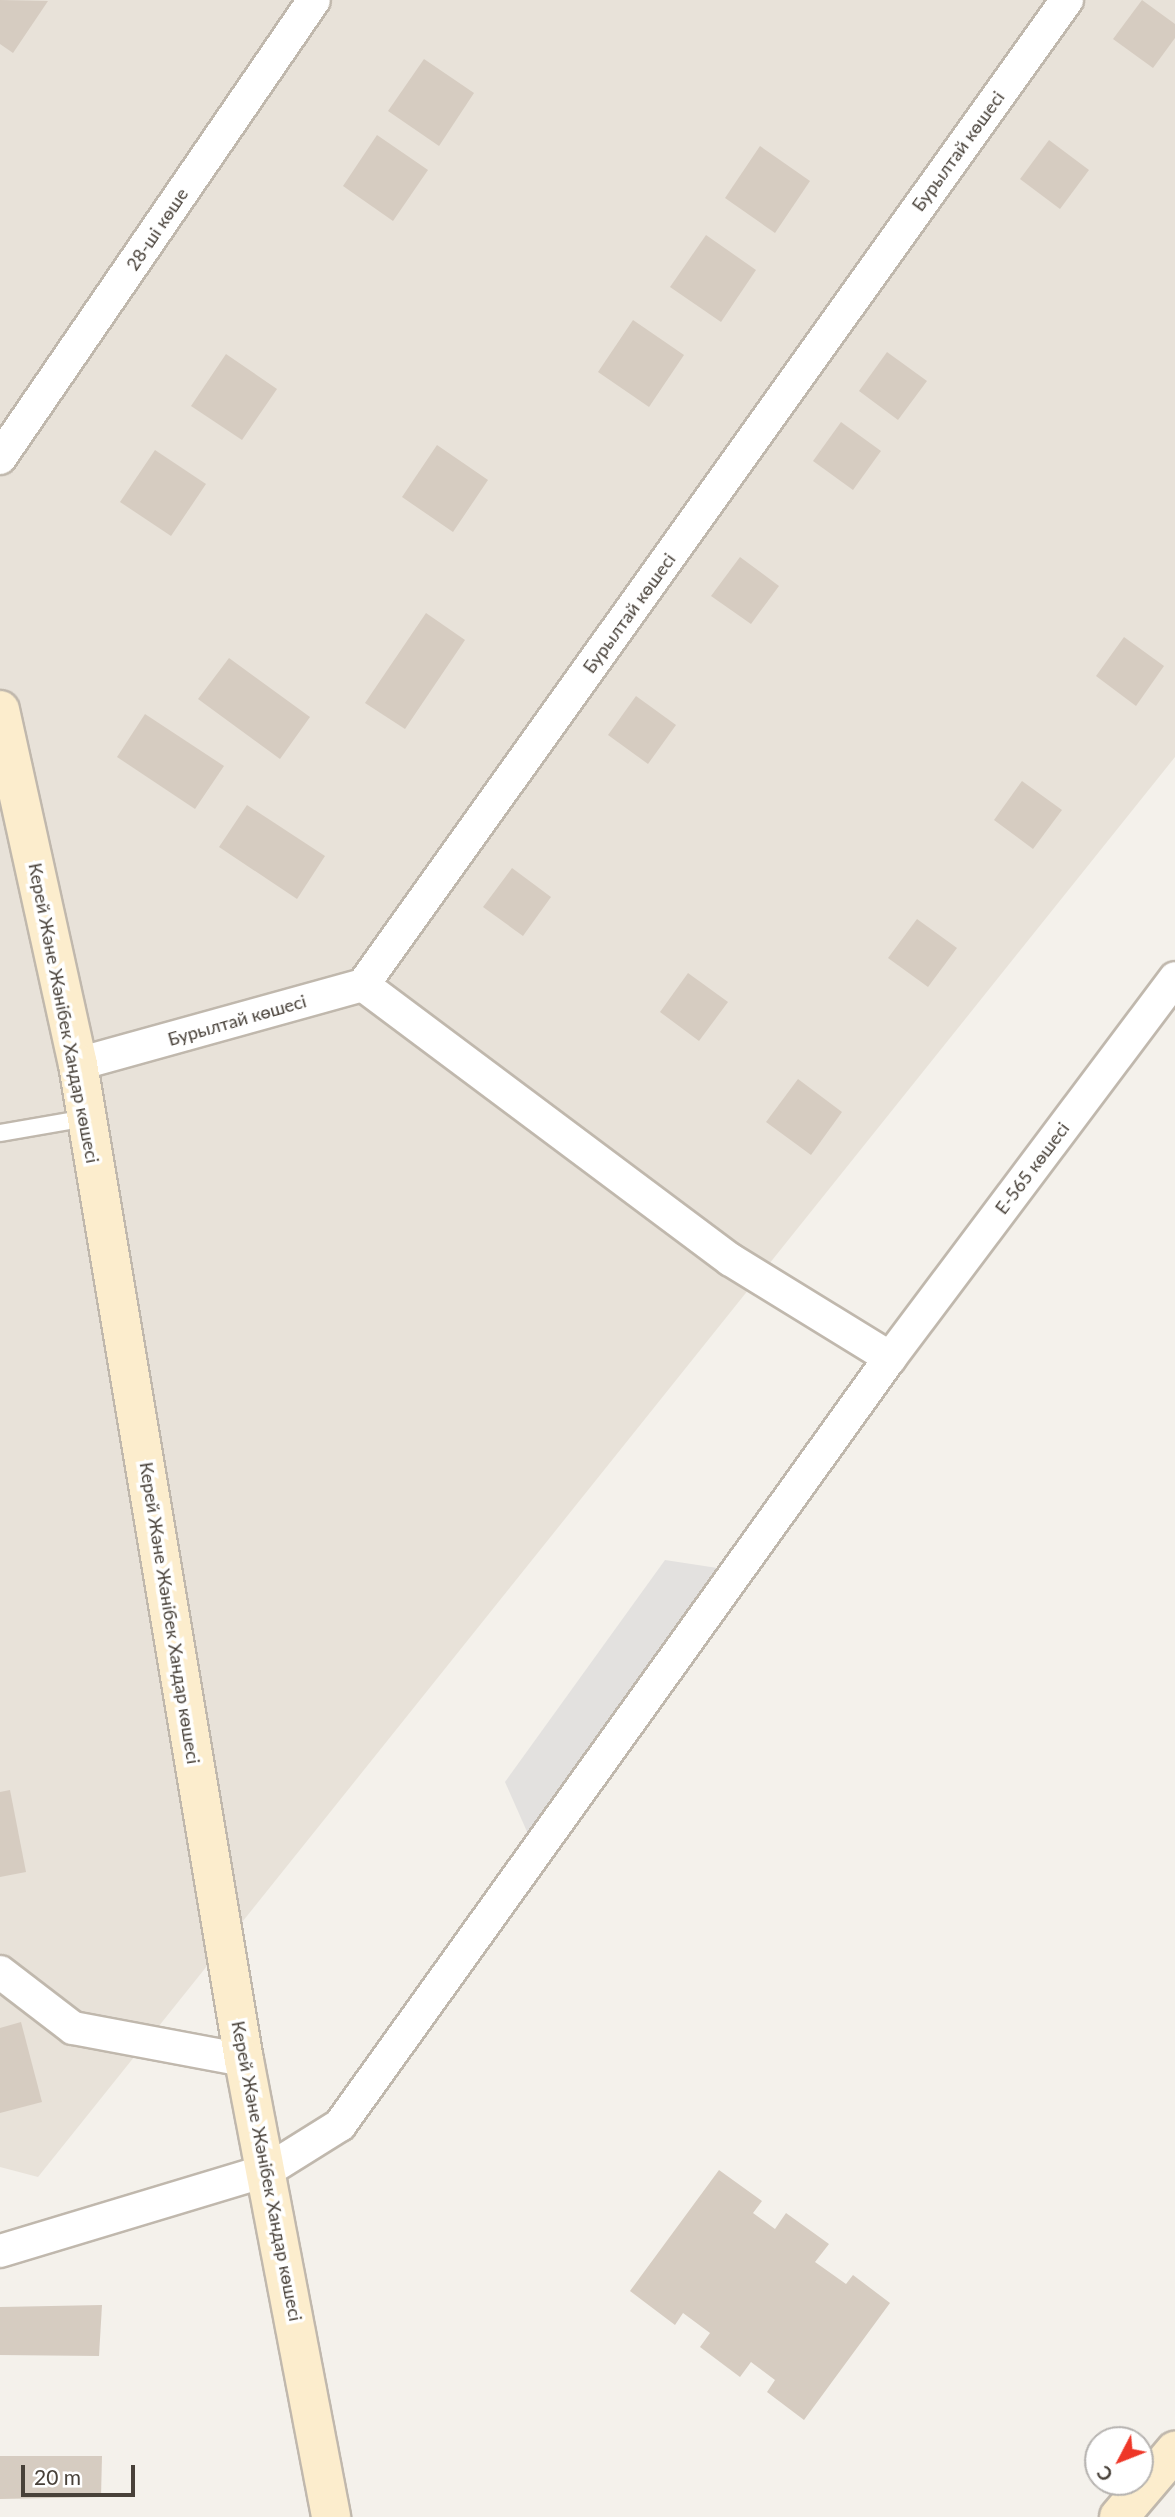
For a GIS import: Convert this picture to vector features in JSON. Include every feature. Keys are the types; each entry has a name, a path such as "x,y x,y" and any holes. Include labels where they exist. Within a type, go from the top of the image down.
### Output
{"street":[{"name":"28-ші көше","path":"0,458 314,0"},
{"name":"Бурылтай көшесі","path":"78,1064 363,985 1067,0"},
{"name":"Керей Және Жәнібек Хандар көшесі","path":"0,710 78,1064 244,2060 268,2170 331,2517"},
{"name":"Е-565 көшесі","path":"0,2251 268,2170 340,2125 890,1358 1175,978"},
{"path":"363,985 731,1260 890,1358"},
{"path":"0,1972 72,2028 244,2060"},
{"path":"1119,2517 1175,2451"}],"lane":[{"path":"0,1133 87,1118"}],"shaded area":[{"path":"0,0 1175,0 1175,757 38,2177 0,2167"},
{"path":"665,1560 737,1571 536,1852 505,1782"}],"building":[{"path":"0,0 48,1 13,53 0,44"},
{"path":"1142,0 1175,24 1175,38 1153,68 1113,39"},
{"path":"424,59 474,93 439,146 388,111"},
{"path":"377,135 428,170 393,221 343,186"},
{"path":"1049,140 1089,170 1060,209 1020,179"},
{"path":"760,146 810,181 775,233 725,198"},
{"path":"706,235 756,270 721,322 670,287"},
{"path":"633,320 684,355 649,407 598,372"},
{"path":"887,352 927,381 898,420 859,391"},
{"path":"226,354 277,389 242,440 191,406"},
{"path":"841,422 881,451 853,490 813,461"},
{"path":"437,445 488,480 453,532 402,497"},
{"path":"155,450 206,484 171,536 120,502"},
{"path":"740,557 779,586 751,624 711,596"},
{"path":"426,613 465,640 405,729 365,703"},
{"path":"1124,637 1164,666 1136,706 1096,676"},
{"path":"229,658 310,717 280,759 198,699"},
{"path":"636,696 676,725 648,764 608,735"},
{"path":"145,714 224,766 195,809 117,757"},
{"path":"1022,781 1062,810 1033,849 994,820"},
{"path":"247,805 325,856 297,899 219,847"},
{"path":"512,868 551,897 523,936 483,907"},
{"path":"917,919 957,948 928,987 888,958"},
{"path":"688,973 728,1002 699,1041 660,1012"},
{"path":"798,1079 842,1112 811,1155 766,1122"},
{"path":"10,1790 26,1872 0,1877 0,1792"},
{"path":"21,2022 42,2102 0,2113 0,2028"},
{"path":"719,2170 762,2201 753,2213 775,2229 786,2213 829,2244 815,2262 846,2284 853,2275 890,2303 804,2420 767,2392 775,2380 751,2362 740,2377 700,2347 710,2333 683,2313 675,2325 630,2291"},
{"path":"102,2305 99,2356 0,2355 0,2307"},
{"path":"0,2456 102,2456 101,2497 0,2499"}]}
